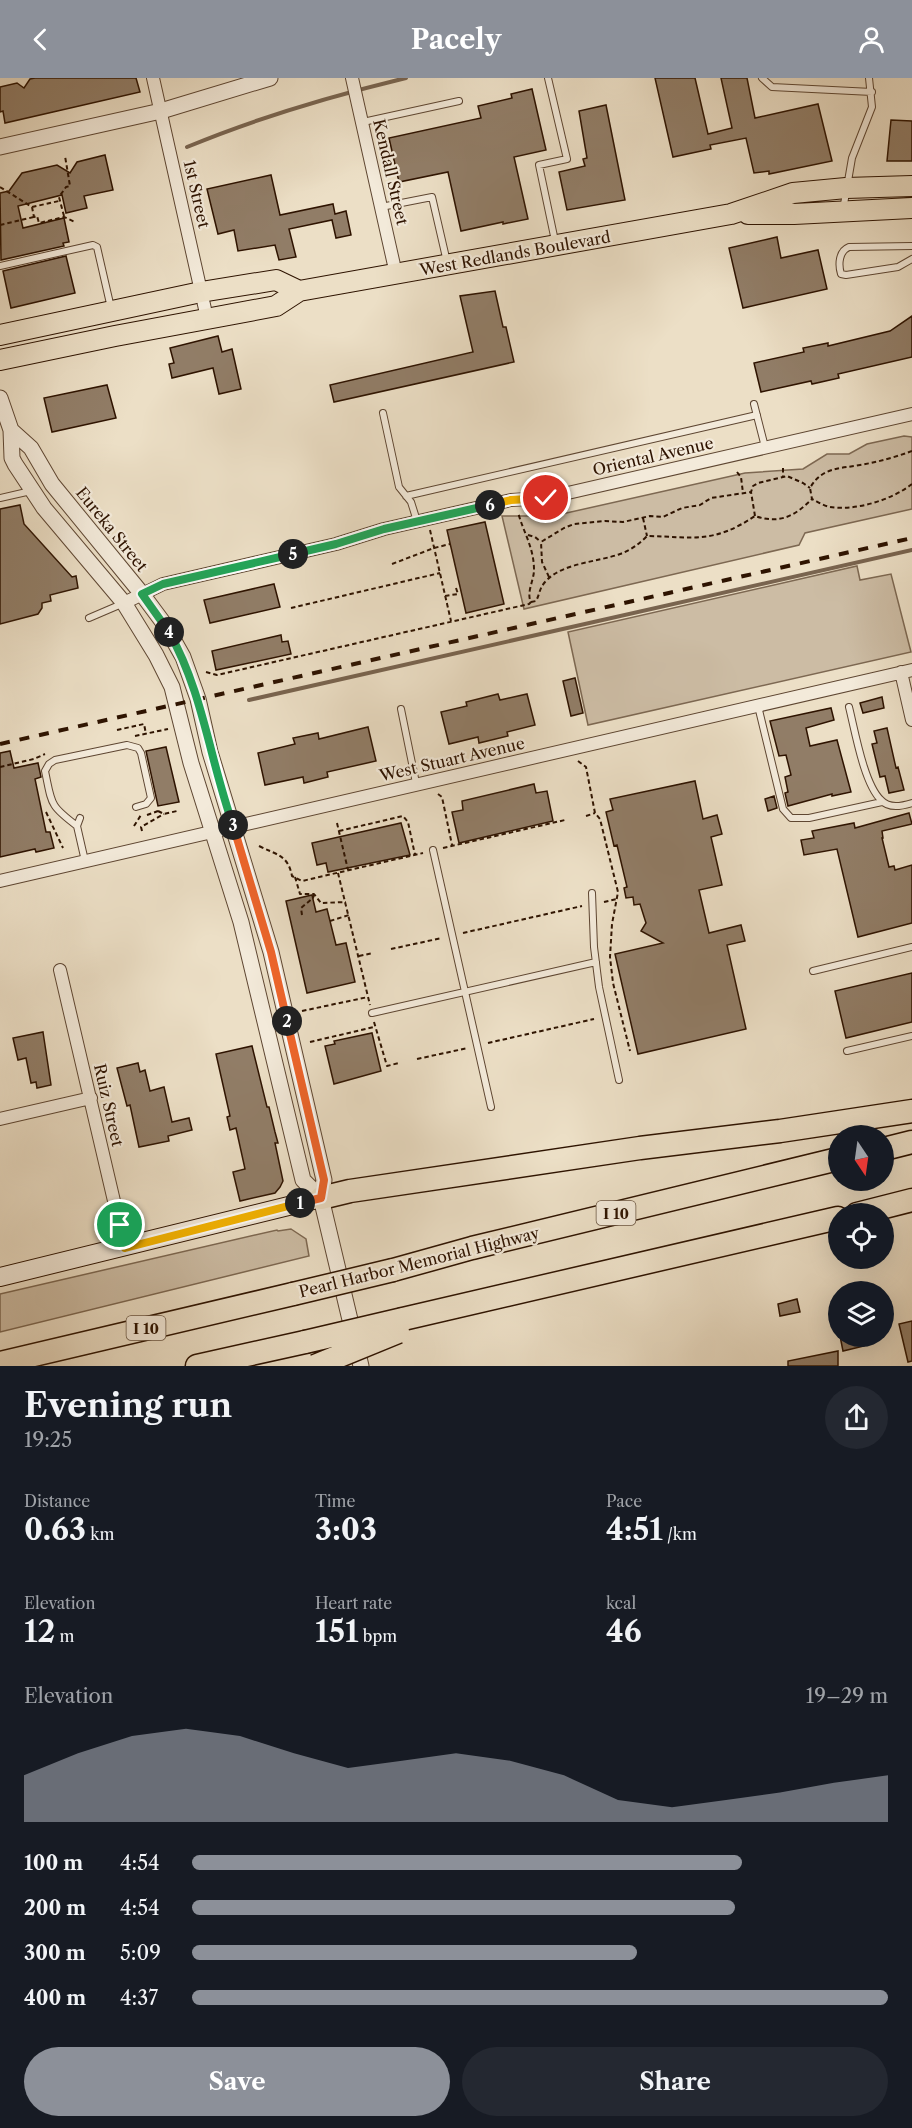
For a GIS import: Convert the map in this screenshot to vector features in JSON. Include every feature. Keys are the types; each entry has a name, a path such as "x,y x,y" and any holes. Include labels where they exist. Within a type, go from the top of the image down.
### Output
{"highway":[{"path":"321,1198 350,1191 640,1148 780,1131 912,1111"},
{"path":"894,1146 912,1142"},
{"name":"Pearl Harbor Memorial Highway","path":"0,1363 393,1270 472,1248 828,1162"},
{"path":"894,1205 912,1200"},
{"path":"197,1366 304,1342 400,1325 465,1305 828,1220"},
{"path":"315,1366 400,1325"}],"main road":[{"name":"West Redlands Boulevard","path":"0,360 276,306 299,291 730,214 793,194 846,188 912,186"},
{"name":"West Redlands Boulevard","path":"730,214 794,214 912,208"},
{"path":"0,335 201,292 276,280 299,291"},
{"path":"0,1276 125,1248 321,1198"}],"street":[{"name":"1st Street","path":"153,78 207,318"},
{"path":"0,147 161,111 270,78"},
{"name":"Kendall Street","path":"353,81 396,274"},
{"name":"Eureka Street","path":"0,398 11,430 12,458 31,491 124,603 156,654 172,687 191,763 241,922 304,1184 321,1198"},
{"name":"Oriental Avenue","path":"124,603 163,584 336,544 384,529 511,500 546,498 912,414"},
{"name":"Eureka Street","path":"11,430 31,448 52,484 142,594 165,626 183,657 198,699 210,752 271,952 324,1180 321,1198"},
{"path":"906,671 912,720"},
{"name":"West Stuart Avenue","path":"0,880 906,671"},
{"name":"Ruiz Street","path":"60,970 125,1248"},
{"path":"0,1119 91,1098"},
{"path":"321,1198 361,1366"}],"lane":[{"path":"548,78 567,159 539,165 556,246"},
{"path":"762,78 772,87 872,92"},
{"path":"843,210 852,158 872,107 869,78"},
{"path":"363,122 459,101"},
{"path":"381,207 432,197 448,265"},
{"path":"0,266 93,245 97,248 111,311"},
{"path":"912,246 849,247 841,254 839,269 841,274 846,275 898,267 912,259"},
{"path":"754,404 765,447"},
{"path":"383,413 399,487 413,507 417,522"},
{"path":"406,496 685,433 757,414"},
{"path":"0,498 31,491"},
{"path":"89,618 124,603"},
{"path":"759,706 783,809 791,818 809,818 882,802 897,807 912,803"},
{"path":"849,707 869,783 882,802"},
{"path":"401,709 416,783"},
{"path":"77,826 55,809 51,802 45,771 49,764 56,760 127,745 138,747 151,798 146,804 136,807"},
{"path":"80,818 77,826 85,861"},
{"path":"433,850 491,1107"},
{"path":"592,893 596,962 619,1080"},
{"path":"813,971 912,947"},
{"path":"372,1012 596,962"},
{"path":"847,1051 912,1036"}],"path":[{"path":"64,217 59,197 66,187 70,186 65,156"},
{"path":"0,187 32,207 60,200"},
{"path":"32,207 34,217"},
{"path":"0,225 37,216 39,223 64,217 75,222"},
{"path":"812,500 810,488 817,477 840,467 859,465 912,452"},
{"path":"783,468 783,477"},
{"path":"737,472 741,477 743,493"},
{"path":"755,516 751,492 753,486 758,483 783,477 803,483 810,488"},
{"path":"812,500 827,507 868,504 901,492 912,484"},
{"path":"541,542 574,524 623,522 663,517 682,508 700,506 711,498 751,492"},
{"path":"206,672 217,675 523,606 536,601 538,590 549,577 579,564 621,554 635,547 647,536 713,537 738,528 755,516 772,520 788,519 812,500"},
{"path":"518,512 528,535 534,563 533,582 529,594 531,602"},
{"path":"642,518 647,536"},
{"path":"430,530 451,622"},
{"path":"528,535 541,542"},
{"path":"541,542 542,562 549,577"},
{"path":"392,564 450,544"},
{"path":"534,563 542,562"},
{"path":"291,608 440,573"},
{"path":"445,596 458,594 456,588"},
{"path":"117,730 144,724 146,734"},
{"path":"578,760 586,767 595,813 600,819 618,892 612,924 610,957 620,1013 630,1051"},
{"path":"436,792 442,797 453,846"},
{"path":"150,807 164,814"},
{"path":"134,826 141,815 148,816 158,811"},
{"path":"141,831 141,827 164,814 177,811"},
{"path":"586,816 595,813"},
{"path":"339,831 403,816 408,822 416,855"},
{"path":"443,848 565,820"},
{"path":"337,823 348,871"},
{"path":"259,846 288,861 292,876 302,881 423,853"},
{"path":"339,873 375,1026 387,1066 399,1063"},
{"path":"295,877 300,894 314,894"},
{"path":"314,894 321,903 346,902"},
{"path":"302,915 301,908 313,898 314,894"},
{"path":"603,902 616,899"},
{"path":"463,933 582,906"},
{"path":"330,921 349,915"},
{"path":"391,949 442,938"},
{"path":"359,956 373,953"},
{"path":"302,1011 368,997"},
{"path":"615,1014 620,1013"},
{"path":"488,1043 594,1019"},
{"path":"309,1042 375,1026"},
{"path":"417,1059 468,1048"}],"shaded area":[{"path":"904,436 912,437 912,509 805,533 799,545 524,609 502,516 553,516 745,473 803,469 827,454 849,454 867,444"},
{"path":"857,566 860,580 891,574 911,652 588,725 568,632"},
{"path":"291,1229 306,1239 309,1256 0,1332 0,1294 277,1230"}],"building":[{"path":"136,78 140,92 5,123 3,111 0,112 0,87 17,83 24,88 30,79"},
{"path":"655,78 695,78 708,134 732,128 721,78 747,78 755,118 818,104 832,161 769,174 769,171 754,173 746,138 710,145 711,149 673,157"},
{"path":"532,89 546,150 514,157 528,219 461,231 448,172 399,182 389,138 481,118 478,106 512,98 511,94"},
{"path":"606,105 625,200 567,210 559,172 585,166 583,159 587,158 579,111"},
{"path":"891,120 912,121 912,161 887,161"},
{"path":"105,155 113,190 84,196 87,208 66,213 62,195 18,206 23,228 64,218 69,242 63,243 64,246 1,260 0,193 9,191 22,173 57,165 70,173 77,162"},
{"path":"271,175 280,215 333,204 335,214 346,211 351,235 336,238 332,220 289,229 296,257 279,260 275,245 238,251 234,230 218,234 207,189"},
{"path":"777,237 781,258 818,250 827,289 743,308 729,248"},
{"path":"66,256 75,293 11,308 3,271"},
{"path":"495,291 514,362 334,402 330,385 473,352 460,296"},
{"path":"912,316 912,357 838,374 839,378 812,384 811,381 761,392 754,363 804,352 803,348 828,343 828,346 890,331"},
{"path":"218,336 222,352 232,349 241,389 219,394 213,368 172,378 169,364 174,363 170,348"},
{"path":"107,385 116,418 52,432 44,398"},
{"path":"20,505 24,524 72,577 76,576 78,588 50,595 51,601 42,603 38,614 0,624 0,509"},
{"path":"485,522 504,604 466,613 447,530"},
{"path":"274,584 280,607 210,623 204,600"},
{"path":"281,635 282,642 288,641 291,654 216,670 212,651"},
{"path":"575,678 583,713 571,716 563,681"},
{"path":"498,694 500,700 527,694 535,725 507,732 508,736 479,743 478,737 449,744 441,712 467,706 466,702"},
{"path":"882,697 884,708 863,713 860,703"},
{"path":"831,708 834,720 806,728 810,746 837,740 851,792 832,796 832,794 788,806 785,777 791,775 786,755 779,756 770,721"},
{"path":"368,727 376,761 327,772 328,777 304,783 303,777 265,785 258,753 295,744 293,738 318,733 319,739"},
{"path":"887,728 896,768 898,767 904,790 889,793 885,776 880,777 872,744 877,743 874,731"},
{"path":"166,747 179,802 158,806 146,751"},
{"path":"10,751 14,768 38,763 41,777 35,779 46,832 50,832 54,848 36,852 35,849 0,857 0,753"},
{"path":"695,781 703,819 717,815 722,834 711,837 722,885 699,890 709,933 741,925 745,941 727,945 746,1029 638,1054 615,954 663,943 641,931 646,923 640,904 634,905 633,897 626,898 624,888 627,887 606,812 613,810 610,799"},
{"path":"534,784 536,793 547,791 553,821 459,843 452,812 463,810 462,801"},
{"path":"774,796 777,808 768,811 765,799"},
{"path":"909,813 912,824 882,831 882,838 889,867 894,866 895,870 912,865 912,923 858,937 837,849 804,855 801,840 814,838 812,831 854,823 855,828"},
{"path":"401,823 410,855 328,872 326,863 317,865 312,843"},
{"path":"312,895 316,912 327,909 336,945 346,943 355,982 307,993 286,901"},
{"path":"912,973 912,1022 846,1038 835,991"},
{"path":"43,1032 51,1085 37,1088 36,1082 31,1083 26,1058 18,1060 13,1038"},
{"path":"372,1033 381,1071 334,1084 325,1046 335,1044 334,1041"},
{"path":"252,1046 278,1143 275,1143 283,1181 275,1193 240,1201 233,1172 245,1169 236,1128 230,1130 227,1117 230,1116 216,1054"},
{"path":"138,1063 140,1072 145,1070 150,1091 164,1087 172,1122 189,1118 192,1130 168,1136 169,1141 139,1147 130,1105 127,1106 117,1068"},
{"path":"797,1299 800,1312 780,1316 778,1304"},
{"path":"912,1321 912,1361 908,1362 899,1324"},
{"path":"842,1347 860,1347 843,1351"},
{"path":"838,1351 838,1366 788,1366 788,1361"}],"waterway":[{"path":"187,147 295,108 406,78"},
{"path":"249,700 912,550"}],"railway":[{"path":"0,744 912,538"}],"route":[{"path":"120,1225 125,1248 321,1198 324,1180 271,952 210,752 193,682 183,657 165,626 142,594 163,584 336,544 384,529 511,500 546,498"}]}
